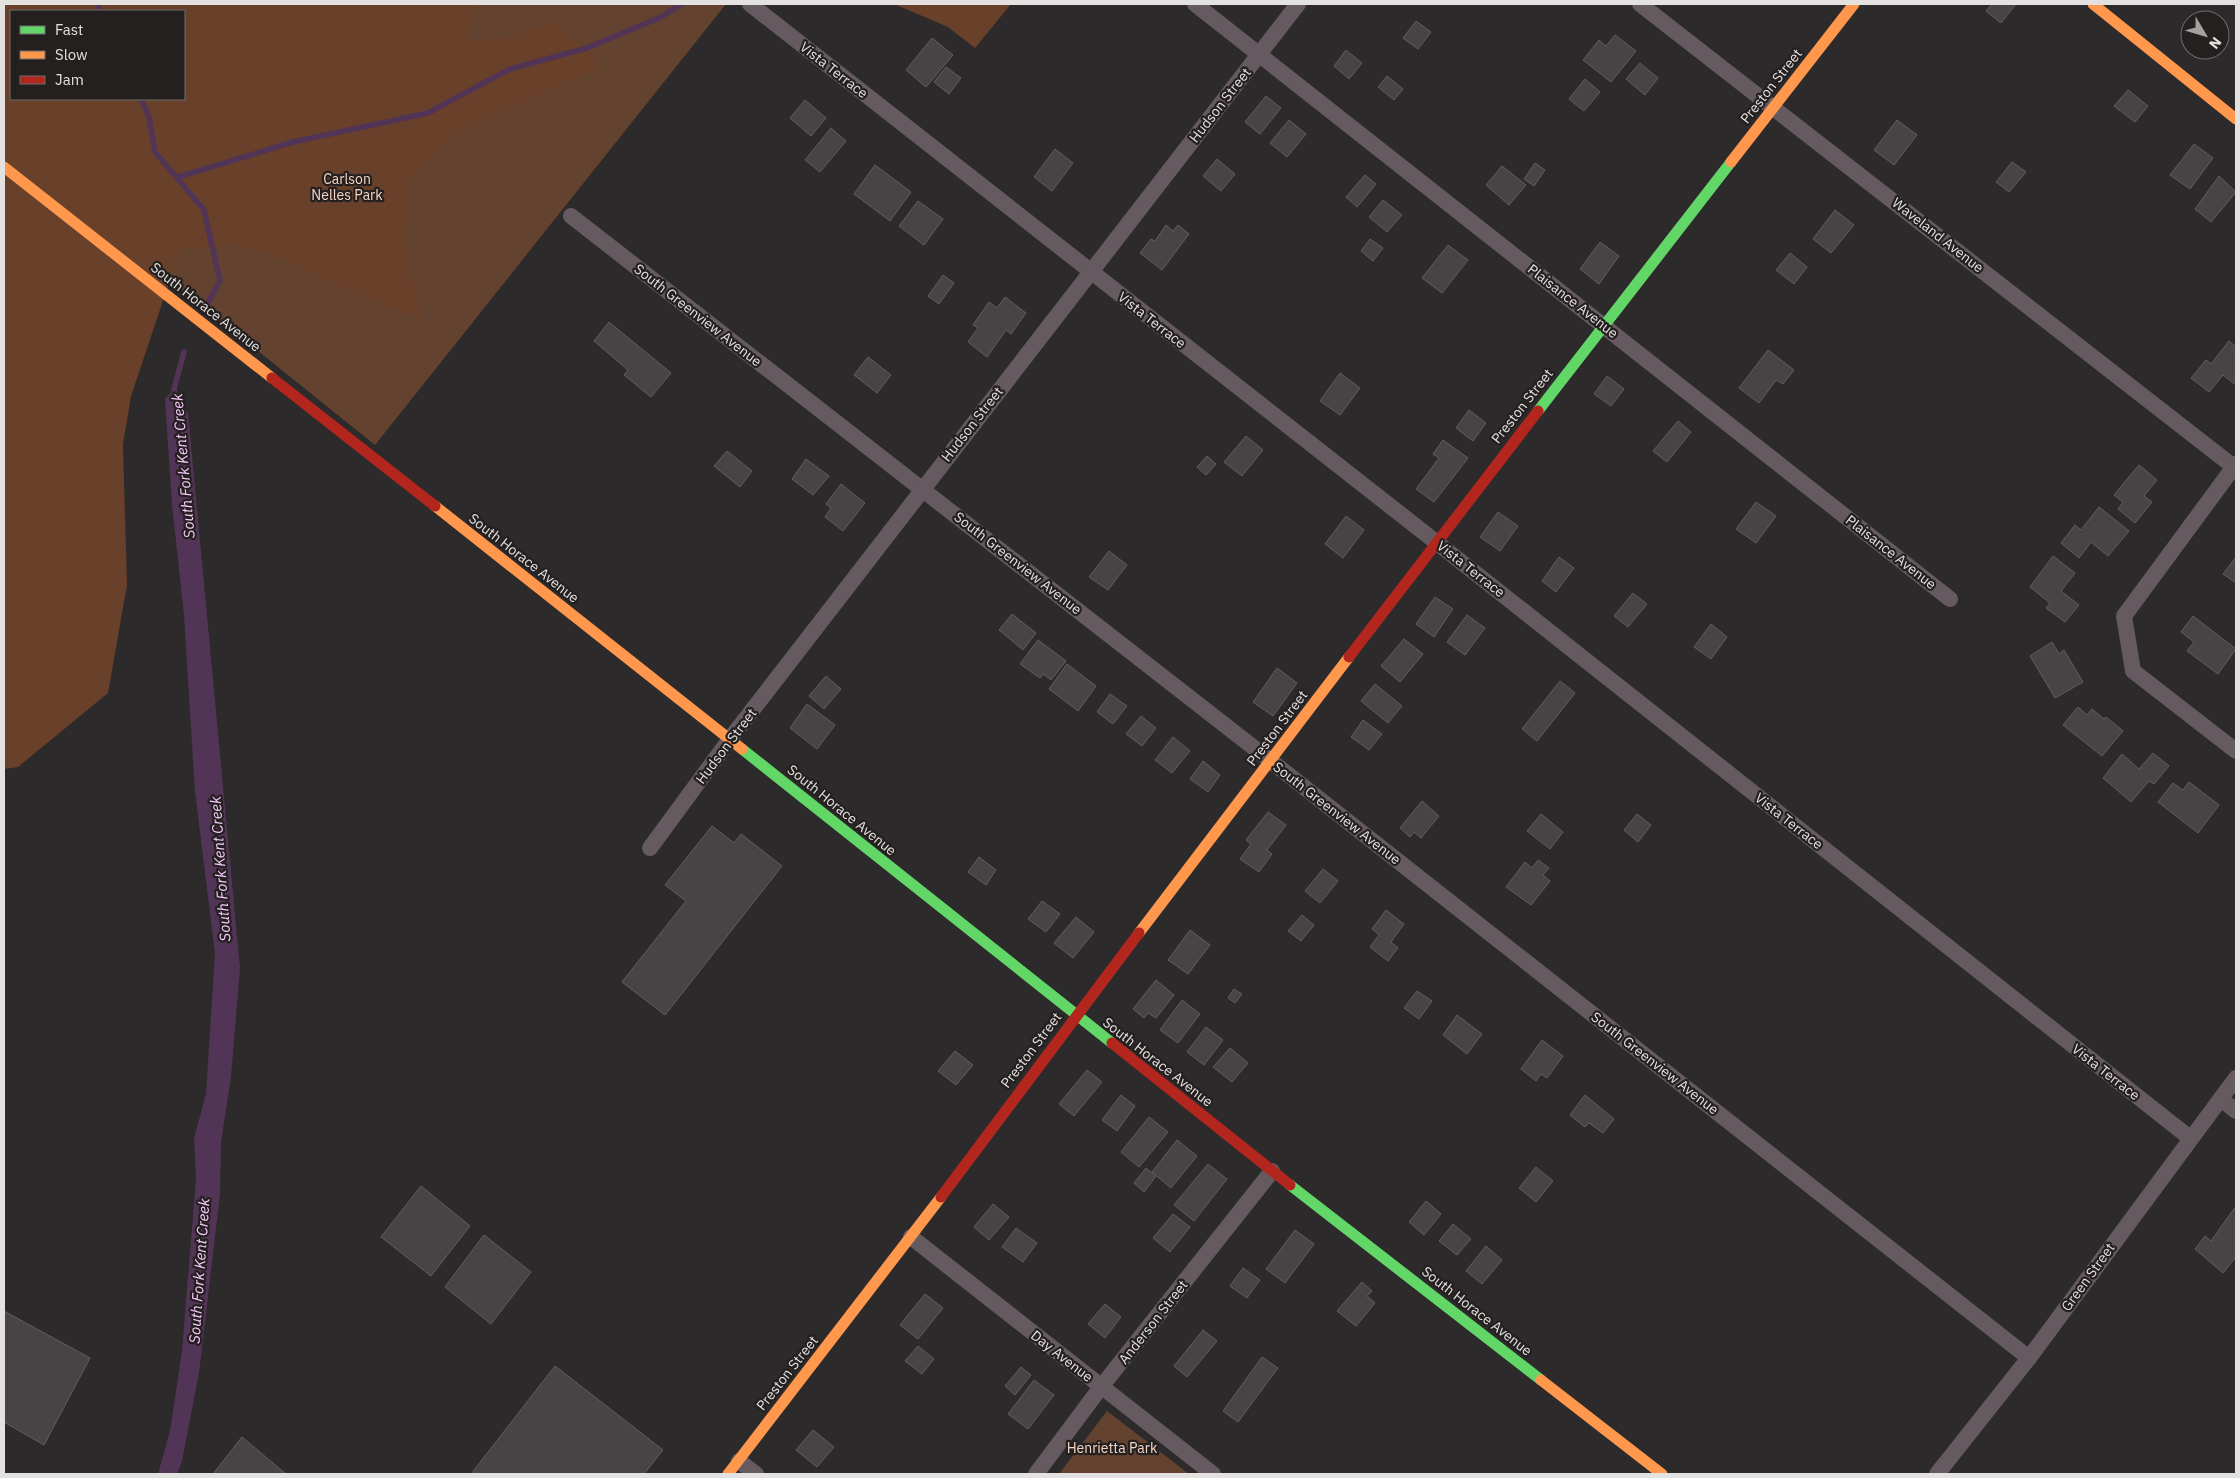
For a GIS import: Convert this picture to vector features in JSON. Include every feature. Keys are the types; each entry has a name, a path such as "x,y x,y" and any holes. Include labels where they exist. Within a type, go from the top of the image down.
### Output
{"street":[{"name":"Vista Terrace","path":"750,4 1436,542 2190,1138"},
{"name":"Plaisance Avenue","path":"1195,4 1950,599"},
{"name":"Hudson Street","path":"650,848 922,489 1298,4"},
{"name":"Waveland Avenue","path":"1640,4 2235,466"},
{"name":"Preston Street","path":"728,1474 911,1237 1076,1016 1436,542 1854,4"},
{"path":"2093,4 2236,119"},
{"name":"South Horace Avenue","path":"4,167 1272,1171 1662,1474"},
{"name":"South Greenview Avenue","path":"571,216 1271,761 2029,1358"},
{"path":"2235,466 2124,616 2134,672 2236,751"},
{"name":"Green Street","path":"1937,1474 2029,1358 2236,1078"},
{"path":"2221,1099 2236,1111"},
{"name":"Anderson Street","path":"1036,1474 1101,1387 1272,1171"},
{"name":"Day Avenue","path":"911,1237 1213,1474"},
{"path":"739,1461 756,1474"}],"green space":[{"path":"4,4 482,4 473,15 467,41 506,38 555,21 602,66 453,135 410,181 405,243 422,320 342,288 279,258 234,244 180,250 131,396 123,444 127,585 108,693 18,767 4,769"},
{"name":"Carlson Nelles Park","path":"51,4 726,4 375,445 4,147 4,97 10,100 185,100 185,10"},
{"path":"894,4 1011,4 975,48 948,27"},
{"name":"Henrietta Park","path":"1107,1411 1189,1474 1059,1474"}],"water":[{"path":"174,389 188,413 240,968 231,1077 221,1142 220,1194 199,1373 182,1461 177,1474 158,1474 170,1431 182,1351 196,1180 194,1138 206,1094 215,953 195,792 184,615 172,504 165,399"}],"building":[{"path":"1992,4 2016,4 2001,23 1986,11"},
{"path":"1416,21 1431,32 1418,49 1403,38"},
{"path":"1615,35 1636,51 1611,82 1583,60 1599,40 1606,46"},
{"path":"932,38 953,55 926,87 906,70"},
{"path":"1346,50 1362,63 1349,79 1334,66"},
{"path":"1640,63 1658,78 1645,95 1626,79"},
{"path":"946,67 961,78 949,94 934,82"},
{"path":"1387,76 1403,89 1394,100 1378,87"},
{"path":"1585,79 1600,92 1584,111 1569,99"},
{"path":"2128,90 2148,106 2135,122 2114,106"},
{"path":"1266,96 1281,108 1260,134 1245,122"},
{"path":"805,100 826,118 811,136 790,118"},
{"path":"1289,120 1306,134 1287,157 1270,143"},
{"path":"1897,120 1917,135 1894,165 1874,150"},
{"path":"831,128 846,141 820,172 805,160"},
{"path":"2194,144 2213,158 2190,189 2170,175"},
{"path":"1055,149 1073,163 1052,191 1034,177"},
{"path":"1217,159 1235,174 1221,191 1203,176"},
{"path":"2012,162 2026,172 2009,192 1996,182"},
{"path":"1535,163 1545,170 1534,186 1524,179"},
{"path":"875,165 911,192 890,221 854,194"},
{"path":"1502,166 1526,185 1509,205 1486,185"},
{"path":"1365,175 1376,184 1357,207 1346,197"},
{"path":"2219,176 2236,192 2211,222 2195,209"},
{"path":"1383,200 1402,215 1387,232 1369,217"},
{"path":"918,201 943,219 924,245 899,226"},
{"path":"1835,210 1854,225 1831,253 1813,239"},
{"path":"1166,225 1173,231 1178,225 1189,234 1162,270 1140,253 1151,239 1155,241"},
{"path":"1370,239 1383,248 1373,261 1361,251"},
{"path":"1600,242 1619,256 1599,284 1580,269"},
{"path":"1448,245 1468,260 1442,293 1422,278"},
{"path":"1790,253 1807,267 1794,284 1776,270"},
{"path":"943,275 954,283 939,304 928,296"},
{"path":"1005,297 1026,313 1011,334 1006,330 987,357 968,342 978,328 973,325 989,302 997,308"},
{"path":"609,322 671,373 651,397 624,375 628,370 594,341"},
{"path":"2229,341 2236,347 2236,385 2223,375 2209,392 2191,378 2206,360 2211,364"},
{"path":"1768,350 1794,370 1783,384 1776,380 1759,403 1739,388"},
{"path":"868,357 891,375 877,393 854,375"},
{"path":"1340,373 1360,388 1340,415 1320,401"},
{"path":"1607,376 1624,389 1611,406 1594,394"},
{"path":"1469,410 1486,423 1473,441 1456,428"},
{"path":"1678,421 1691,432 1667,462 1653,451"},
{"path":"1246,436 1263,450 1242,476 1224,462"},
{"path":"1443,440 1468,458 1434,502 1416,489 1439,458 1433,454"},
{"path":"727,451 752,471 740,487 714,466"},
{"path":"1207,456 1216,464 1206,475 1197,467"},
{"path":"806,459 829,476 813,495 792,479"},
{"path":"2139,465 2157,480 2144,496 2152,502 2135,523 2118,509 2123,502 2114,495"},
{"path":"841,484 865,503 843,531 825,517 831,508 826,504"},
{"path":"1756,502 1776,516 1756,543 1736,529"},
{"path":"2099,507 2129,531 2108,556 2091,542 2079,558 2061,543 2075,525 2081,530"},
{"path":"1498,512 1518,526 1500,551 1480,537"},
{"path":"1346,516 1364,530 1343,558 1325,544"},
{"path":"1109,551 1127,565 1108,590 1089,577"},
{"path":"2053,556 2075,573 2061,591 2079,605 2065,622 2046,608 2050,603 2030,587"},
{"path":"1559,557 1574,568 1556,592 1542,581"},
{"path":"2236,557 2236,583 2223,574"},
{"path":"1633,593 1647,604 1628,627 1614,616"},
{"path":"1435,597 1453,609 1434,637 1416,624"},
{"path":"1012,614 1036,633 1023,650 999,630"},
{"path":"1467,615 1485,628 1465,655 1447,642"},
{"path":"2193,616 2236,649 2218,674 2187,651 2194,642 2181,632"},
{"path":"1711,624 1727,637 1711,659 1694,647"},
{"path":"1404,639 1423,654 1400,682 1381,666"},
{"path":"1038,640 1066,661 1051,680 1043,674 1040,678 1020,664"},
{"path":"2052,642 2059,654 2064,650 2083,682 2055,698 2030,656"},
{"path":"1067,664 1096,686 1078,711 1049,689"},
{"path":"1277,668 1297,683 1273,716 1253,702"},
{"path":"826,676 841,689 824,709 809,696"},
{"path":"1560,681 1575,693 1537,741 1522,729"},
{"path":"1375,684 1402,706 1388,723 1361,701"},
{"path":"1110,694 1127,706 1113,724 1097,712"},
{"path":"807,704 835,725 817,749 790,728"},
{"path":"2078,707 2087,715 2092,709 2104,719 2106,717 2123,731 2102,756 2063,725"},
{"path":"1141,716 1156,728 1142,746 1126,734"},
{"path":"1363,720 1382,734 1369,750 1351,737"},
{"path":"1173,737 1190,751 1172,773 1155,760"},
{"path":"2153,753 2169,766 2154,784 2149,781 2131,802 2103,778 2122,754 2139,769"},
{"path":"1203,761 1220,775 1208,792 1190,779"},
{"path":"2189,782 2219,805 2198,833 2158,802 2173,783 2183,790"},
{"path":"1422,801 1439,816 1421,838 1414,832 1410,837 1400,828"},
{"path":"1268,812 1286,825 1267,850 1272,854 1259,872 1240,859 1251,844 1246,840"},
{"path":"1541,814 1563,832 1550,849 1527,831"},
{"path":"1637,814 1651,825 1638,842 1624,830"},
{"path":"712,826 734,843 741,834 782,866 665,1015 622,982 686,901 665,885"},
{"path":"979,857 996,870 986,885 968,872"},
{"path":"1538,860 1549,868 1543,875 1550,881 1531,905 1506,887 1525,862 1532,868"},
{"path":"1323,869 1338,881 1320,903 1305,891"},
{"path":"1042,901 1060,914 1046,932 1028,919"},
{"path":"1386,910 1404,924 1391,942 1398,948 1388,961 1370,947 1379,935 1372,929"},
{"path":"1302,915 1314,925 1301,941 1288,931"},
{"path":"1076,917 1094,932 1073,958 1054,943"},
{"path":"1190,930 1210,945 1188,974 1168,960"},
{"path":"1156,980 1174,995 1156,1018 1148,1013 1144,1018 1133,1009"},
{"path":"1234,989 1242,994 1235,1003 1228,998"},
{"path":"1417,991 1432,1001 1419,1019 1404,1008"},
{"path":"1182,1000 1200,1014 1178,1043 1160,1030"},
{"path":"1457,1015 1482,1034 1467,1054 1443,1035"},
{"path":"1206,1027 1223,1040 1204,1065 1187,1052"},
{"path":"1542,1040 1563,1056 1547,1078 1541,1074 1536,1081 1521,1069"},
{"path":"1230,1048 1248,1063 1232,1082 1213,1067"},
{"path":"955,1051 973,1065 956,1085 938,1071"},
{"path":"1087,1070 1102,1082 1074,1116 1059,1104"},
{"path":"1121,1095 1135,1106 1117,1131 1102,1120"},
{"path":"1585,1095 1614,1119 1603,1133 1589,1123 1585,1127 1570,1115"},
{"path":"1149,1117 1168,1132 1139,1167 1121,1152"},
{"path":"1177,1140 1197,1156 1171,1188 1152,1172"},
{"path":"1208,1164 1227,1179 1194,1221 1174,1205"},
{"path":"1536,1167 1553,1181 1536,1202 1519,1188"},
{"path":"1146,1168 1156,1176 1144,1192 1134,1183"},
{"path":"421,1186 470,1226 431,1276 381,1237"},
{"path":"1426,1201 1441,1214 1424,1235 1409,1222"},
{"path":"993,1204 1009,1217 989,1240 974,1227"},
{"path":"2236,1206 2236,1260 2235,1258 2223,1273 2195,1249 2205,1236 2211,1241"},
{"path":"1173,1214 1190,1227 1170,1252 1153,1238"},
{"path":"1453,1224 1471,1239 1457,1255 1439,1241"},
{"path":"1016,1228 1037,1243 1023,1262 1002,1247"},
{"path":"1295,1230 1314,1244 1285,1283 1266,1269"},
{"path":"484,1235 531,1272 491,1324 445,1287"},
{"path":"1486,1246 1502,1260 1482,1284 1466,1271"},
{"path":"1243,1268 1260,1280 1247,1298 1230,1286"},
{"path":"1362,1282 1372,1291 1367,1296 1375,1303 1356,1326 1337,1311"},
{"path":"925,1294 943,1308 918,1339 900,1325"},
{"path":"1105,1304 1121,1317 1105,1338 1088,1324"},
{"path":"4,1311 90,1358 44,1445 4,1422"},
{"path":"1203,1330 1217,1341 1187,1377 1174,1366"},
{"path":"918,1346 934,1359 922,1374 905,1361"},
{"path":"1262,1357 1278,1368 1238,1422 1223,1411"},
{"path":"555,1366 663,1450 644,1474 471,1474"},
{"path":"1021,1367 1031,1375 1015,1395 1005,1386"},
{"path":"1034,1380 1054,1395 1028,1429 1008,1414"},
{"path":"813,1430 834,1447 817,1467 796,1450"},
{"path":"242,1437 286,1474 213,1474"}],"waterway":[{"name":"South Fork Kent Creek","path":"98,4 100,10"},
{"path":"178,177 293,142 428,113 510,69 587,48 659,18 682,4"},
{"name":"South Fork Kent Creek","path":"141,100 149,117 155,152 204,210 220,281 208,303"},
{"name":"South Fork Kent Creek","path":"175,396 174,389 184,352"}],"traffic: fast":[{"path":"1538,411 1731,162"},
{"path":"742,749 1112,1043"},
{"path":"1290,1185 1541,1380"}],"traffic: slow":[{"path":"1731,162 1854,4"},
{"path":"2093,4 2236,119"},
{"path":"4,167 272,378"},
{"path":"435,506 742,749"},
{"path":"1139,933 1349,657"},
{"path":"728,1474 941,1197"},
{"path":"1541,1380 1662,1474"}],"traffic: jam":[{"path":"272,378 435,506"},
{"path":"1349,657 1538,411"},
{"path":"941,1197 1139,933"},
{"path":"1112,1043 1290,1185"}]}
